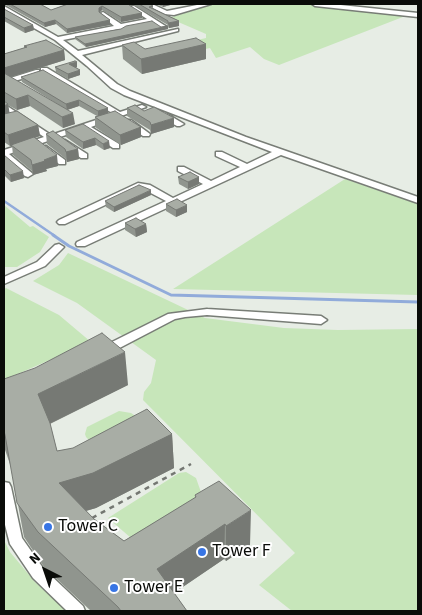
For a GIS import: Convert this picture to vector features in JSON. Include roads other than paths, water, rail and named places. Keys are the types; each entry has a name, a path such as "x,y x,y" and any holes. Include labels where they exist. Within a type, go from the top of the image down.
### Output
{"street":[{"path":"148,4 170,13 208,4"},
{"path":"315,4 418,15"},
{"path":"132,7 164,28"},
{"path":"4,8 15,18 57,39 77,58 114,86 180,124"},
{"path":"103,14 135,37"},
{"path":"57,39 152,20"},
{"path":"75,26 101,44"},
{"path":"77,58 176,30"},
{"path":"7,81 54,67"},
{"path":"44,70 146,134"},
{"path":"7,81 18,85"},
{"path":"4,150 37,142 83,124 147,105 418,200"},
{"path":"4,106 15,118 51,135 84,156"},
{"path":"74,118 116,146"},
{"path":"37,142 62,162"},
{"path":"4,150 28,174"},
{"path":"81,244 280,152"},
{"path":"219,154 246,167"},
{"path":"181,169 210,184"},
{"path":"62,222 138,186 147,187 172,202"},
{"path":"4,281 41,264 59,247"},
{"path":"93,357 172,316 207,312 321,320"},
{"path":"4,487 15,540 38,573 78,611"}],"waterway":[{"path":"4,201 55,236"},
{"path":"53,235 69,246 171,295 418,302"}],"place":[{"name":"Tower C","path":"48,527"},
{"name":"Tower F","path":"202,552"},
{"name":"Tower E","path":"114,588"}]}
